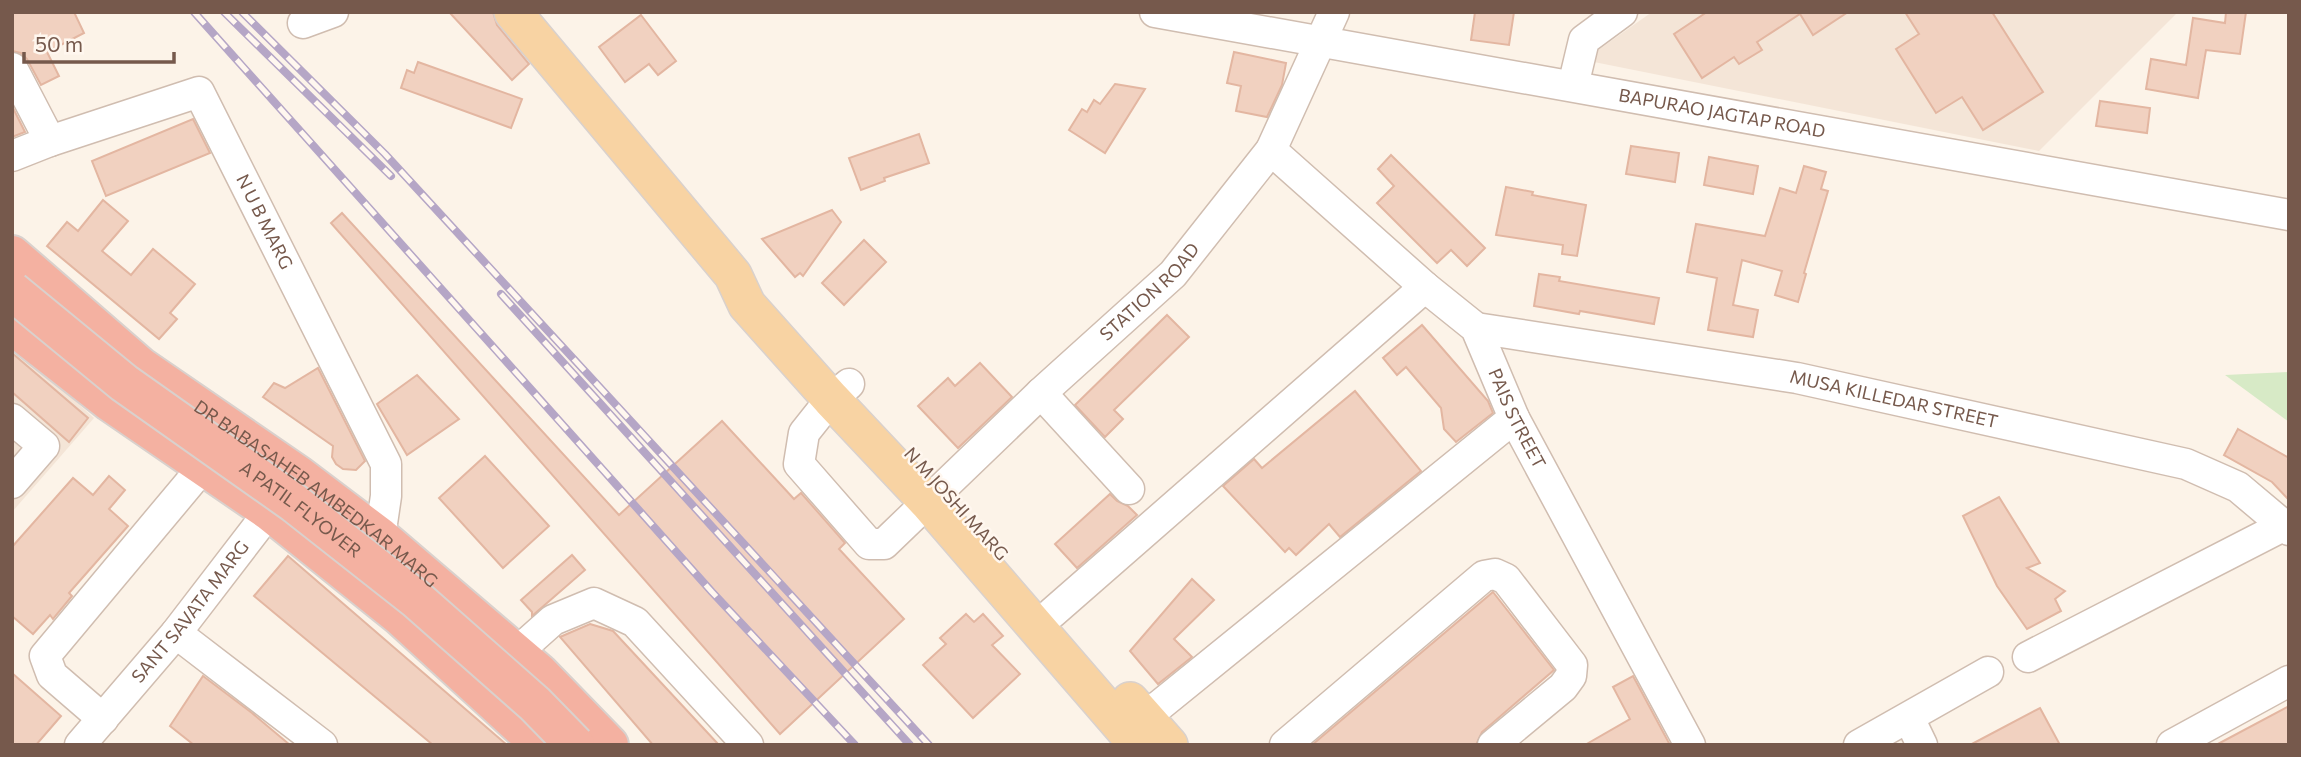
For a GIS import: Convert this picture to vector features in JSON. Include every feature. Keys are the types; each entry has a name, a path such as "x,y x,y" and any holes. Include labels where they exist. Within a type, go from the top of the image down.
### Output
{"highway":[{"name":"DR BABASAHEB AMBEDKAR MARG","path":"12,255 141,367 298,475 380,537 539,673 609,745"},
{"name":"A PATIL FLYOVER","path":"12,291 124,383 295,503 406,592 476,651 575,745"},
{"path":"12,325 110,402 269,511 401,617 533,742"}],"main road":[{"name":"N M JOSHI MARG","path":"513,12 733,275 763,288 840,392 935,495 1145,735"},
{"name":"N M JOSHI MARG","path":"935,495 1052,613 1145,735"}],"street":[{"path":"303,23 333,12"},
{"name":"BAPURAO JAGTAP ROAD","path":"1155,12 2289,215"},
{"name":"STATION ROAD","path":"840,392 804,433 799,464 869,544 884,544 1041,393 1173,274 1271,150 1334,12"},
{"path":"1573,86 1584,40 1622,12"},
{"path":"12,68 50,141"},
{"name":"N U B MARG","path":"12,156 199,92 386,464 386,496 380,537"},
{"name":"PAIS STREET","path":"1271,150 1425,287 1476,328 1514,418 1690,745"},
{"path":"1052,613 1425,287"},
{"name":"MUSA KILLEDAR STREET","path":"1476,328 1797,378 2186,464 2238,486 2287,528"},
{"path":"1041,393 1129,489"},
{"path":"1145,735 1514,418"},
{"path":"12,419 44,446 12,483"},
{"path":"103,719 52,675 45,656 202,467"},
{"name":"SANT SAVATA MARG","path":"80,745 176,632 298,475"},
{"path":"2028,657 2287,528"},
{"path":"1285,745 1484,576 1495,574 1506,579 1572,665 1571,676 1563,687 1493,745"},
{"path":"516,653 553,621 594,603 635,622 748,745"},
{"path":"176,632 322,745"},
{"path":"1859,745 1988,672"},
{"path":"2172,745 2289,681"},
{"path":"1909,718 1922,745"}],"shaded area":[{"path":"1652,12 2178,12 2039,151 1584,60"},
{"path":"12,344 94,418 12,512"}],"green space":[{"path":"2289,372 2289,422 2225,375"}],"building":[{"path":"12,12 74,12 84,33 47,52 59,76 41,85 27,59 21,53 12,51"},
{"path":"449,12 493,12 497,25 529,64 512,80"},
{"path":"1475,12 1514,12 1509,45 1471,40"},
{"path":"1707,12 1848,12 1813,35 1800,14 1757,42 1762,50 1739,64 1734,57 1702,78 1674,34"},
{"path":"1905,12 1992,12 2043,92 1983,130 1962,97 1936,113 1896,49 1919,34"},
{"path":"2226,12 2246,12 2240,54 2206,50 2198,98 2146,89 2151,59 2186,65 2193,18 2225,23"},
{"path":"641,15 676,61 658,75 649,64 625,82 599,47"},
{"path":"1234,52 1286,63 1282,85 1267,117 1236,111 1241,86 1227,83"},
{"path":"418,62 522,99 511,128 401,88 407,70 414,73"},
{"path":"1115,84 1145,89 1105,153 1069,130 1082,109 1087,112 1094,100 1100,104"},
{"path":"2100,101 2150,108 2147,133 2096,126"},
{"path":"12,106 25,132 12,137"},
{"path":"193,119 210,153 106,196 92,161"},
{"path":"919,134 929,163 884,178 885,181 861,190 849,158"},
{"path":"1631,146 1679,153 1675,182 1626,174"},
{"path":"1391,155 1485,248 1467,266 1451,250 1437,263 1377,203 1394,186 1378,169"},
{"path":"1709,157 1758,166 1753,194 1704,185"},
{"path":"1804,166 1826,172 1821,189 1828,191 1798,302 1775,295 1782,271 1742,260 1733,305 1758,310 1753,337 1708,330 1717,278 1687,272 1696,224 1765,236 1780,188 1796,193"},
{"path":"1506,187 1586,205 1577,256 1562,254 1563,245 1496,235"},
{"path":"103,200 128,221 102,251 131,275 153,249 195,284 170,313 177,319 159,339 47,246 67,222 78,231"},
{"path":"832,210 841,222 803,276 800,273 795,277 762,239"},
{"path":"342,213 619,515 722,421 794,499 801,493 845,543 839,549 904,619 780,734 331,223"},
{"path":"864,240 886,262 844,305 822,283"},
{"path":"1539,274 1560,277 1559,281 1659,298 1654,324 1534,306"},
{"path":"1167,315 1189,337 1114,410 1123,419 1105,437 1075,405"},
{"path":"1422,325 1488,401 1493,413 1456,442 1444,429 1441,408 1406,367 1397,375 1383,358"},
{"path":"12,353 88,418 69,442 12,392"},
{"path":"980,363 1012,397 958,448 918,406 948,378 955,386"},
{"path":"318,368 365,461 356,470 343,469 336,464 332,457 333,446 263,397 274,383 285,388"},
{"path":"417,375 459,419 407,455 377,404"},
{"path":"1355,391 1421,471 1340,537 1329,524 1296,555 1289,548 1285,552 1223,486 1254,459 1262,468"},
{"path":"2238,429 2289,458 2289,500 2272,482 2224,455"},
{"path":"485,456 549,526 503,568 439,498"},
{"path":"109,476 125,490 109,509 128,526 69,593 72,596 53,619 50,615 33,634 12,616 12,547 73,478 93,495"},
{"path":"1110,494 1137,515 1077,568 1055,544"},
{"path":"1999,497 2040,563 2027,568 2065,591 2055,599 2061,611 2027,629 1997,586 1963,516"},
{"path":"572,555 585,570 532,616 532,612 521,600"},
{"path":"288,556 507,745 433,745 254,596"},
{"path":"1192,579 1214,600 1174,639 1192,657 1158,684 1130,651"},
{"path":"1493,592 1554,670 1482,732 1476,745 1312,745"},
{"path":"966,614 974,622 983,614 1003,636 992,645 1020,674 973,718 923,665 946,644 940,638"},
{"path":"590,624 613,631 719,745 653,745 560,637"},
{"path":"12,673 61,716 36,745 12,745"},
{"path":"203,676 290,745 194,745 170,726"},
{"path":"1633,676 1670,745 1585,745 1630,719 1613,687"},
{"path":"2289,706 2289,745 2216,745"},
{"path":"2040,708 2060,745 1970,745"}],"railway":[{"path":"194,12 712,592 855,745"},
{"path":"224,12 391,176"},
{"path":"242,12 385,154 929,745"},
{"path":"501,294 910,745"}]}
